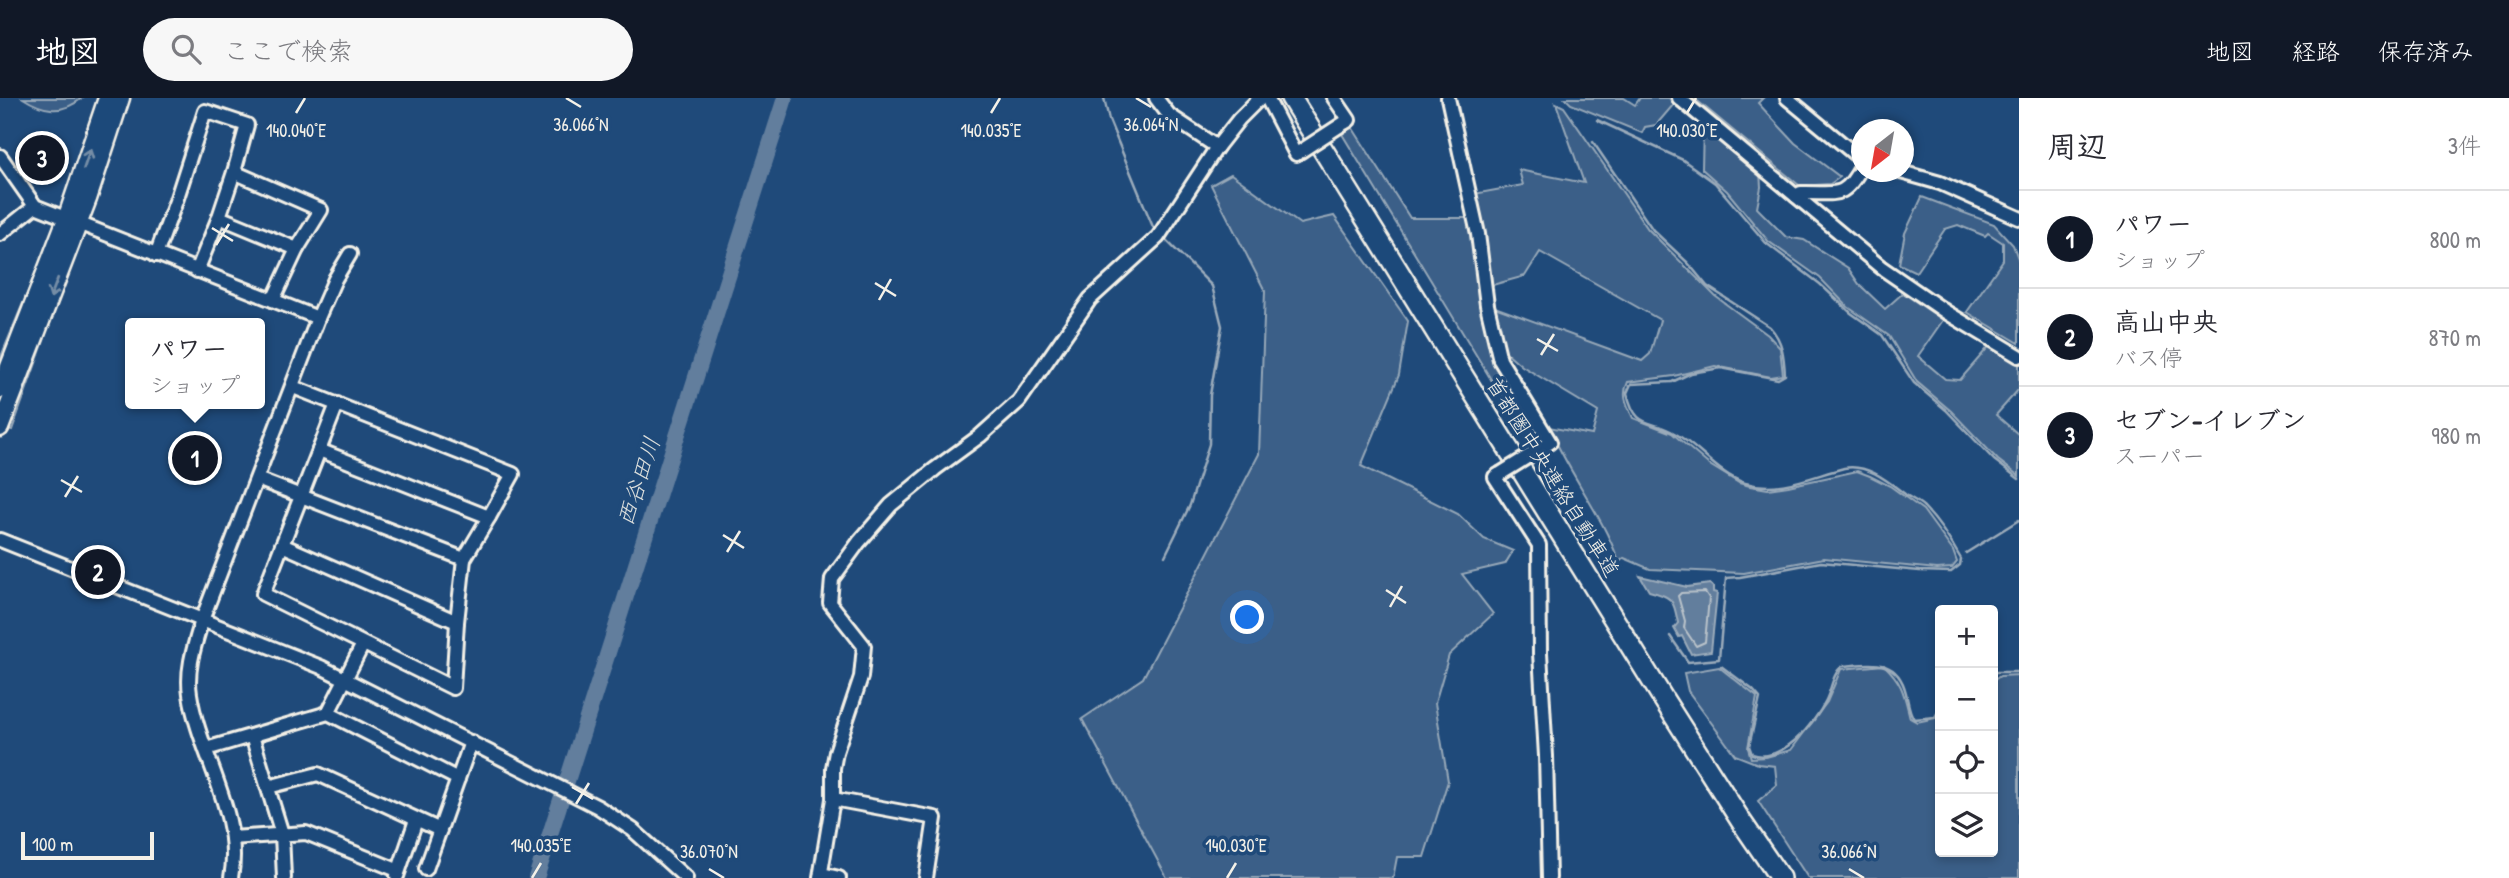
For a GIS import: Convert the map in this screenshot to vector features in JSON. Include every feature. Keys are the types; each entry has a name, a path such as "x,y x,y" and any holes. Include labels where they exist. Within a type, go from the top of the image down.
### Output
{"highway":[{"name":"首都圏中央連絡自動車道","path":"1291,98 1664,700 1780,878"},
{"name":"首都圏中央連絡自動車道","path":"1307,98 1788,878"}],"main road":[{"path":"0,428 72,222 107,98"},
{"path":"0,390 72,222 121,98"}],"street":[{"path":"156,255 208,98"},
{"path":"1156,98 1169,115 1217,147"},
{"path":"839,878 821,876 834,799 833,768 861,677 864,646 830,603 832,579 891,505 988,430 1019,401 1090,299 1158,237 1217,147 1260,98"},
{"path":"1267,98 1296,154 1349,120 1334,98"},
{"path":"1448,98 1478,234 1487,305 1500,360 1550,442 1495,477 1539,545 1540,653 1549,878"},
{"path":"1679,98 1882,268 1946,312 2019,356"},
{"path":"1787,98 1851,152"},
{"path":"197,271 219,217 247,125 205,111"},
{"path":"0,156 34,206 318,318"},
{"path":"233,172 321,210 298,248 273,300"},
{"path":"1914,176 1940,183 2019,218"},
{"path":"1796,196 1801,192 1841,192 1853,182"},
{"path":"0,234 34,206"},
{"path":"219,217 298,248"},
{"path":"231,878 232,838 190,693 191,662 202,620 318,318 335,279 350,254"},
{"path":"293,387 337,404 513,474 464,559 453,688 263,594 337,404"},
{"path":"319,450 489,517"},
{"path":"257,479 464,559"},
{"path":"0,540 295,656 345,679 574,795 625,824 686,878"},
{"path":"282,545 457,622"},
{"path":"328,713 363,644"},
{"path":"206,749 328,713 458,779"},
{"path":"252,736 282,834 284,878"},
{"path":"426,869 471,743"},
{"path":"268,787 318,774 440,830"},
{"path":"834,799 935,818 926,878"},
{"path":"232,838 306,833 397,874 416,820"}],"shaded area":[{"path":"23,98 82,98 67,107 52,109 38,106"},
{"path":"1565,98 1624,98 1635,105 1640,98 1669,98 1674,104 1656,125 1645,127 1642,133 1571,104"},
{"path":"1694,98 1763,98 1758,103 1795,143 1840,177 1830,184 1800,186"},
{"path":"1556,103 1564,107 1648,229 1715,296 1768,335 1780,348 1783,375 1771,377 1715,366 1674,376 1628,382 1625,396 1633,418 1672,433 1708,464 1739,483 1750,486 1768,489 1857,471 1870,476 1890,486 1923,510 1953,551 1957,562 1952,568 1937,569 1824,558 1744,573 1650,569 1624,558 1619,562 1604,527 1549,427 1592,435 1598,412 1522,366 1498,345 1492,306 1642,361 1650,354 1660,320 1540,252 1525,276 1489,286 1474,194 1523,185 1519,170 1584,183"},
{"path":"1703,125 1760,172 1761,187 1757,208 1786,237 1804,240 1848,268 1859,284 1885,309 1903,293 1943,320 1918,356 1945,379 1960,380 1991,344 2019,361 2019,389 1996,415 2019,435 2019,476 1998,460 1951,411 1917,382 1889,336 1848,307 1820,278 1768,241 1727,191 1702,169"},
{"path":"1352,127 1410,218 1471,218 1487,335 1495,357 1528,418 1518,424 1342,134"},
{"path":"1231,174 1300,224 1334,216 1408,321 1399,375 1361,466 1458,514 1484,539 1513,551 1505,564 1462,574 1493,614 1449,655 1435,703 1448,781 1424,857 1397,857 1393,878 1167,878 1082,719 1143,678 1259,454 1265,291 1211,185"},
{"path":"1922,197 1994,224 2013,245 2019,261 2019,343 1967,312 2003,260 2003,243 1988,233 1985,236 1958,225 1945,229 1916,272 1899,264 1905,233"},
{"path":"37,269 40,270 0,374 0,359"},
{"path":"41,336 45,338 12,430 6,428"},
{"path":"1884,665 1899,683 1910,718 1917,722 1935,718 1935,857 1998,857 1998,677 2019,675 2019,878 1808,878 1758,801 1777,785 1775,766 1758,764 1735,755 1688,691 1684,673 1719,667 1757,697 1748,748 1751,758 1791,750 1827,702 1841,669"}],"water":[{"path":"1640,576 1687,587 1710,584 1713,587 1713,592 1717,593 1711,651 1691,654 1682,636 1679,637 1674,628 1678,623 1671,600 1649,591"}],"waterway":[{"name":"西谷田川","path":"536,878 785,98"},
{"path":"1104,98 1109,120 1153,227"},
{"path":"1597,120 1683,160 1715,183 1766,243 1882,335 1914,383 1946,410 1994,460 2019,479"},
{"path":"1593,142 1653,230 1688,263 1707,286 1770,327 1778,338 1783,356 1785,375 1778,379 1721,368 1691,373 1672,382 1631,384 1627,393 1639,418 1676,434 1726,474 1758,486 1783,485 1844,468 1869,471 1924,507 1961,559 1960,565 1951,572 1821,562 1726,578 1719,659 1688,662 1670,636"},
{"path":"1164,238 1212,286 1222,326 1210,395 1209,444 1190,505 1165,556"},
{"path":"1966,553 2019,520"},
{"path":"1721,666 1760,698 1749,746 1752,754 1763,756 1774,753 1796,740 1821,710 1836,673 1842,666 1873,664 1889,668 1902,681 1914,719 1935,717"},
{"path":"1998,672 2019,672"}],"place":[{"name":"セブン-イレブン","path":"42,158"},
{"name":"パワー","path":"195,458"},
{"name":"高山中央","path":"98,572"}]}
